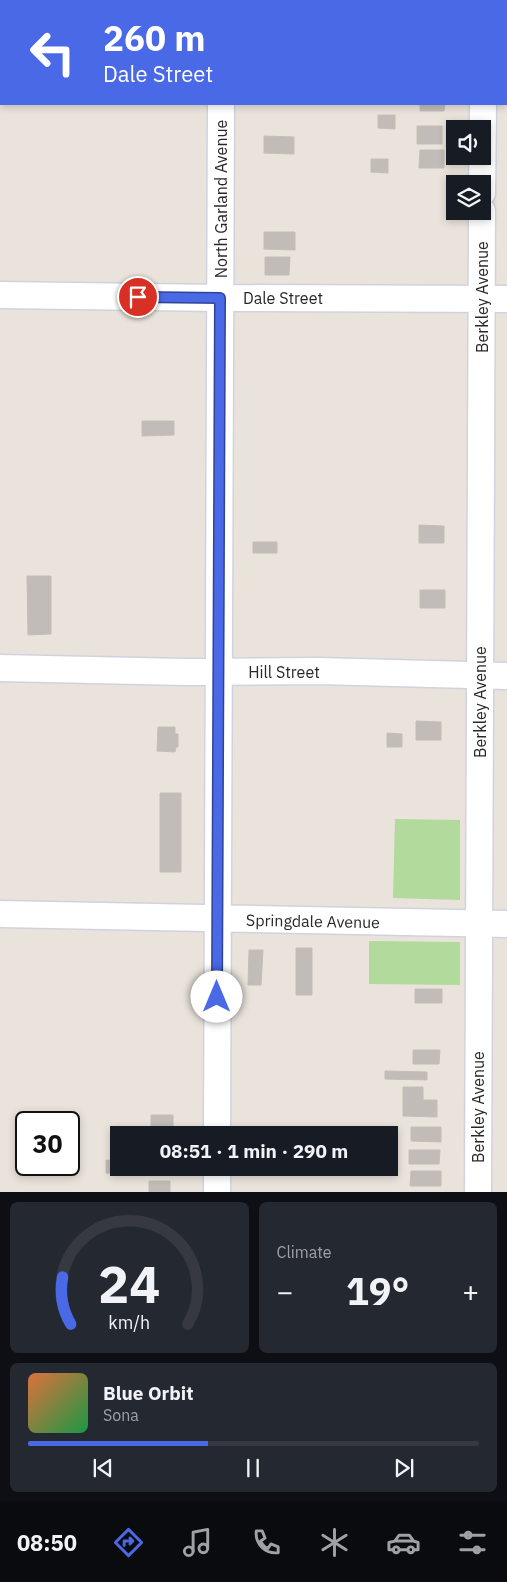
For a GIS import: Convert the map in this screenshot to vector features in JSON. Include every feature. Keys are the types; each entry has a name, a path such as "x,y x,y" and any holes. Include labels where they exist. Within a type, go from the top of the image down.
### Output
{"street":[{"name":"North Garland Avenue","path":"217,1126 221,105"},
{"path":"482,175 483,105"},
{"name":"Berkley Avenue","path":"478,1192 480,676 494,299 483,220"},
{"name":"Dale Street","path":"0,295 494,299"},
{"name":"Hill Street","path":"0,668 218,672 318,671 507,676"},
{"name":"Springdale Avenue","path":"0,914 507,924"},
{"path":"217,1176 217,1192"}],"green space":[{"path":"395,819 460,820 460,900 393,898"},
{"path":"369,941 460,942 460,985 369,984"}],"building":[{"path":"420,105 445,105 444,111 420,111"},
{"path":"378,115 395,115 395,129 378,128"},
{"path":"417,126 442,126 442,144 417,144"},
{"path":"264,136 294,137 294,154 264,153"},
{"path":"420,150 444,150 444,168 419,168"},
{"path":"371,159 388,159 388,173 371,172"},
{"path":"264,232 295,232 295,250 264,249"},
{"path":"265,257 290,257 289,275 265,275"},
{"path":"142,421 174,421 174,435 142,436"},
{"path":"419,525 444,526 444,543 419,543"},
{"path":"253,542 277,542 277,553 253,553"},
{"path":"27,576 51,576 51,634 28,635"},
{"path":"420,590 445,590 445,608 420,608"},
{"path":"416,721 441,722 441,740 416,740"},
{"path":"158,727 175,727 175,734 178,734 178,747 176,747 175,752 157,751"},
{"path":"387,733 402,734 402,747 387,747"},
{"path":"160,793 181,793 181,872 160,872"},
{"path":"296,948 312,948 312,995 296,995"},
{"path":"249,950 263,950 261,985 248,985"},
{"path":"415,989 442,989 442,1003 415,1003"},
{"path":"413,1050 440,1050 439,1064 413,1064"},
{"path":"385,1071 427,1072 427,1080 385,1079"},
{"path":"403,1087 423,1087 423,1100 437,1100 437,1117 403,1116"},
{"path":"151,1115 173,1115 173,1126 151,1126"},
{"path":"411,1127 441,1127 441,1142 411,1141"},
{"path":"409,1150 440,1150 439,1164 409,1164"},
{"path":"106,1160 110,1160 110,1173 106,1173"},
{"path":"411,1171 441,1171 441,1186 410,1186"},
{"path":"149,1181 170,1181 170,1192 149,1192"}],"route":[{"path":"138,297 220,298 217,997"}]}
